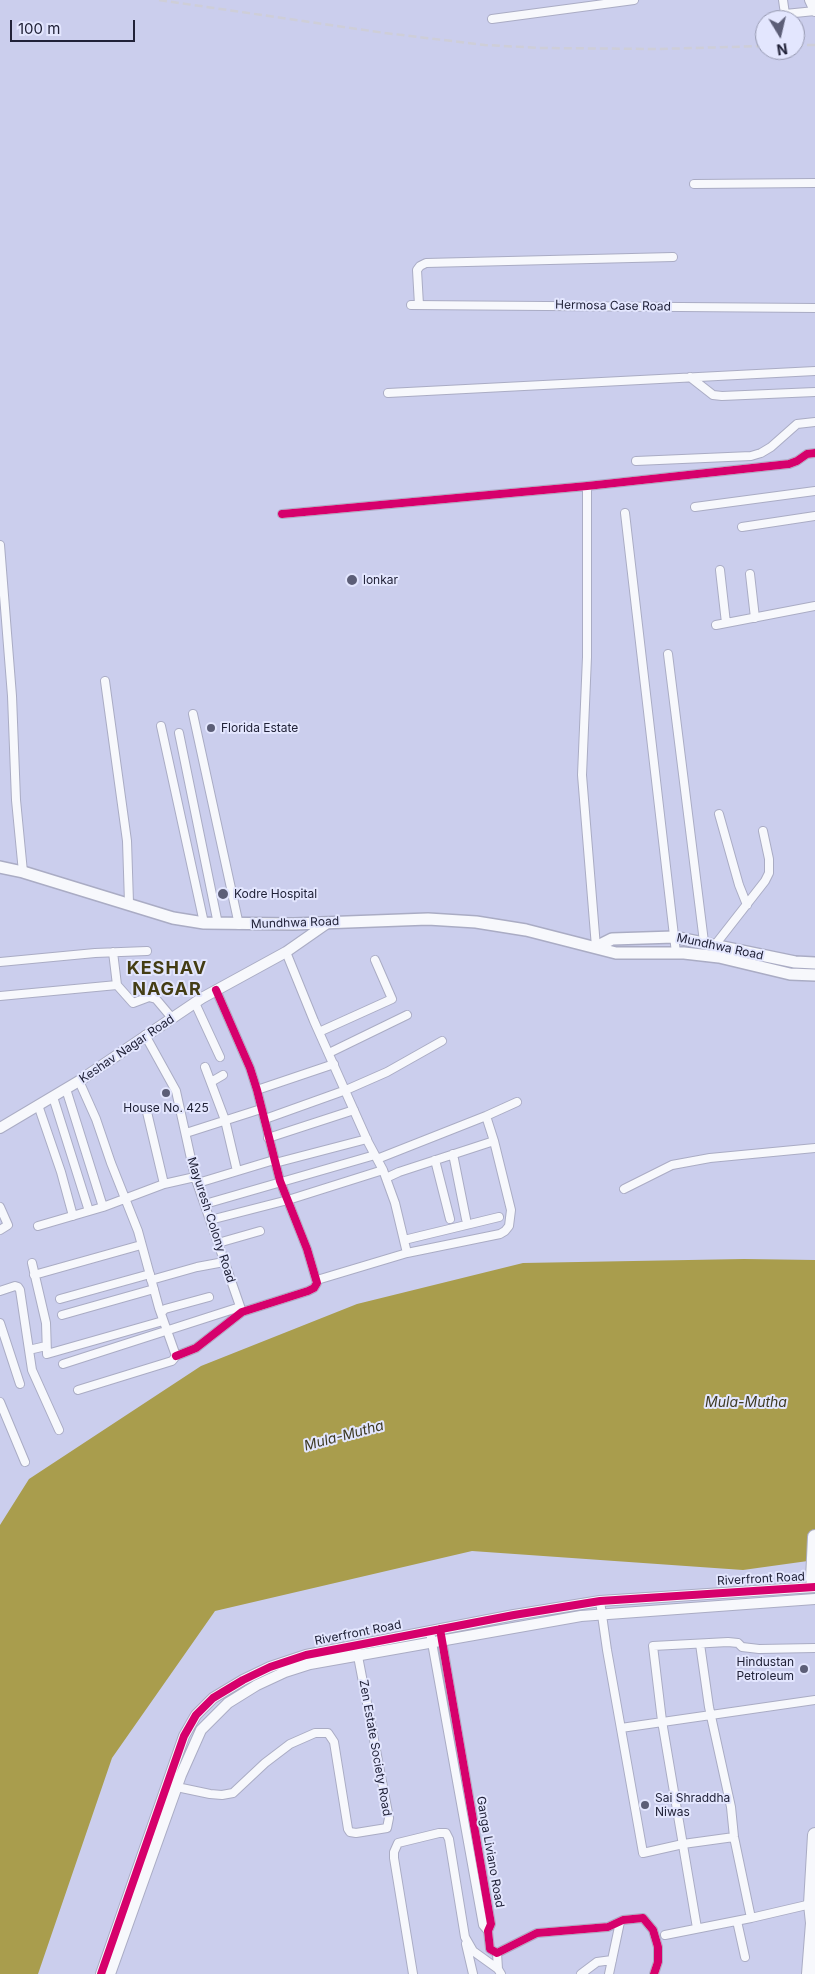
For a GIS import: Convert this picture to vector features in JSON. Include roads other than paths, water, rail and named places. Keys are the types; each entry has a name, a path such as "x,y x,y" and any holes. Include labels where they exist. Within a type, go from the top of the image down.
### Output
{"highway":[{"path":"815,1537 813,1579 815,1586"},
{"path":"809,1974 814,1923 812,1904 815,1835"}],"main road":[{"name":"Mundhwa Road","path":"0,867 129,903 173,918 204,923 239,925 391,920 476,922 526,930 616,953 676,953 718,958 790,974 815,976"},
{"name":"Mundhwa Road","path":"596,947 612,939 651,936 674,937 795,962 815,963"}],"street":[{"path":"492,19 634,0"},
{"path":"783,0 785,14 815,11 810,0"},
{"path":"694,184 815,183"},
{"name":"Hermosa Case Road","path":"672,257 426,264 420,266 417,270 415,305 815,308"},
{"path":"388,393 815,371"},
{"path":"690,377 713,395 815,392"},
{"path":"636,460 751,456 771,447 798,424 815,422"},
{"path":"282,514 587,486 789,464 807,454 815,453"},
{"path":"587,486 587,657 582,775 596,947"},
{"path":"695,507 815,490"},
{"path":"625,513 676,953"},
{"path":"742,527 815,516"},
{"path":"0,545 12,696 16,800 23,872"},
{"path":"720,570 726,623"},
{"path":"750,574 755,618"},
{"path":"716,625 815,606"},
{"path":"668,654 710,944"},
{"path":"105,681 127,841 129,903"},
{"path":"194,714 239,925"},
{"path":"161,726 204,923"},
{"path":"179,733 218,924"},
{"path":"719,814 739,885 747,905"},
{"path":"710,944 747,905 766,881 769,873 769,859 762,831"},
{"name":"Keshav Nagar Road","path":"0,1128 79,1081 216,990 286,952 329,922"},
{"path":"0,962 113,952 147,951"},
{"path":"113,952 116,985 133,1003 149,997 156,999 172,1018"},
{"path":"286,952 319,1032 367,1139 385,1174 395,1203 407,1253"},
{"path":"319,1032 392,999 375,960"},
{"path":"0,996 116,985"},
{"path":"63,1364 314,1288 317,1280 280,1181 268,1138 258,1090 216,990"},
{"path":"195,1003 220,1057"},
{"path":"329,1053 406,1015"},
{"name":"Mayuresh Colony Road","path":"145,1036 176,1091 196,1180 241,1309"},
{"path":"264,1119 346,1090 387,1072 442,1041"},
{"path":"258,1090 334,1064"},
{"path":"205,1067 225,1120 236,1171"},
{"path":"211,1082 223,1075"},
{"path":"79,1081 96,1119 116,1178 125,1198 176,1356"},
{"path":"66,1088 103,1207"},
{"path":"53,1096 89,1211"},
{"path":"205,1204 280,1181 376,1157 518,1102"},
{"path":"38,1105 61,1172 73,1216"},
{"path":"186,1133 261,1109"},
{"path":"268,1138 354,1110"},
{"path":"147,1112 164,1184"},
{"path":"317,1280 407,1253 500,1234 509,1226 511,1210 486,1116"},
{"path":"38,1226 103,1207 164,1184 196,1180 367,1139"},
{"path":"210,1220 385,1174 494,1141"},
{"path":"624,1188 672,1165 710,1158 815,1148"},
{"path":"453,1154 466,1220"},
{"path":"435,1160 450,1219"},
{"path":"0,1207 8,1225 0,1230"},
{"path":"404,1240 499,1218"},
{"path":"218,1243 260,1231"},
{"path":"34,1275 141,1245"},
{"path":"60,1299 224,1262"},
{"path":"32,1263 46,1322 46,1354 105,1337 162,1317"},
{"path":"0,1291 15,1286 20,1290 32,1370 59,1430"},
{"path":"62,1315 154,1289"},
{"path":"162,1317 165,1309 209,1297"},
{"path":"78,1390 172,1361 176,1356 196,1348 241,1309"},
{"path":"0,1323 20,1384"},
{"path":"105,1337 108,1349"},
{"path":"33,1349 46,1346"},
{"path":"0,1402 25,1462"},
{"name":"Riverfront Road","path":"110,1974 135,1892 171,1786 201,1730 228,1703 257,1685 284,1672 357,1650 435,1630 514,1615 600,1601 815,1586"},
{"name":"Riverfront Road","path":"357,1650 437,1641 602,1613 815,1599"},
{"path":"600,1601 620,1728 644,1853 683,1844 734,1837"},
{"name":"Ganga Liviano Road","path":"435,1630 476,1832 491,1924 488,1931 490,1948 498,1953 499,1972"},
{"name":"Ganga Liviano Road","path":"437,1641 466,1834 483,1925 488,1931"},
{"path":"697,1928 662,1721 653,1646 728,1642 759,1649 815,1648"},
{"path":"700,1644 711,1714 731,1807 734,1837 751,1918"},
{"name":"Zen Estate Society Road","path":"171,1786 217,1795 233,1793 265,1763 290,1744 309,1735 323,1732 330,1734 334,1742 348,1830 356,1833 387,1828 389,1818 357,1650"},
{"path":"620,1728 815,1700"},
{"path":"466,1834 476,1832"},
{"path":"413,1974 394,1858 398,1843 446,1833 449,1839 465,1938 473,1974"},
{"name":"Riverfront Road","path":"101,1974 135,1892"},
{"path":"665,1935 812,1904"},
{"path":"498,1953 536,1933 608,1927 620,1922 643,1918 653,1930 658,1947 658,1962 654,1974"},
{"path":"737,1921 744,1957"},
{"path":"609,1974 620,1922"},
{"path":"465,1938 473,1951 499,1972"},
{"path":"581,1974 597,1962 612,1960"}],"water":[{"name":"Mula-Mutha","path":"744,1259 815,1260 815,1560 743,1570 472,1551 215,1611 112,1758 38,1974 0,1974 0,1525 29,1479 201,1366 357,1304 523,1263"}],"railway":[{"path":"159,0 385,33 485,45 542,48 658,49 755,46"},
{"path":"805,45 815,45"}],"place":[{"name":"lonkar","path":"352,580"},
{"name":"Florida Estate","path":"211,728"},
{"name":"Kodre Hospital","path":"223,894"},
{"name":"House No. 425","path":"166,1093"},
{"name":"Hindustan Petroleum","path":"804,1669"},
{"name":"Sai Shraddha Niwas","path":"645,1805"}],"district":[{"name":"KESHAV NAGAR","path":"167,980"}]}
